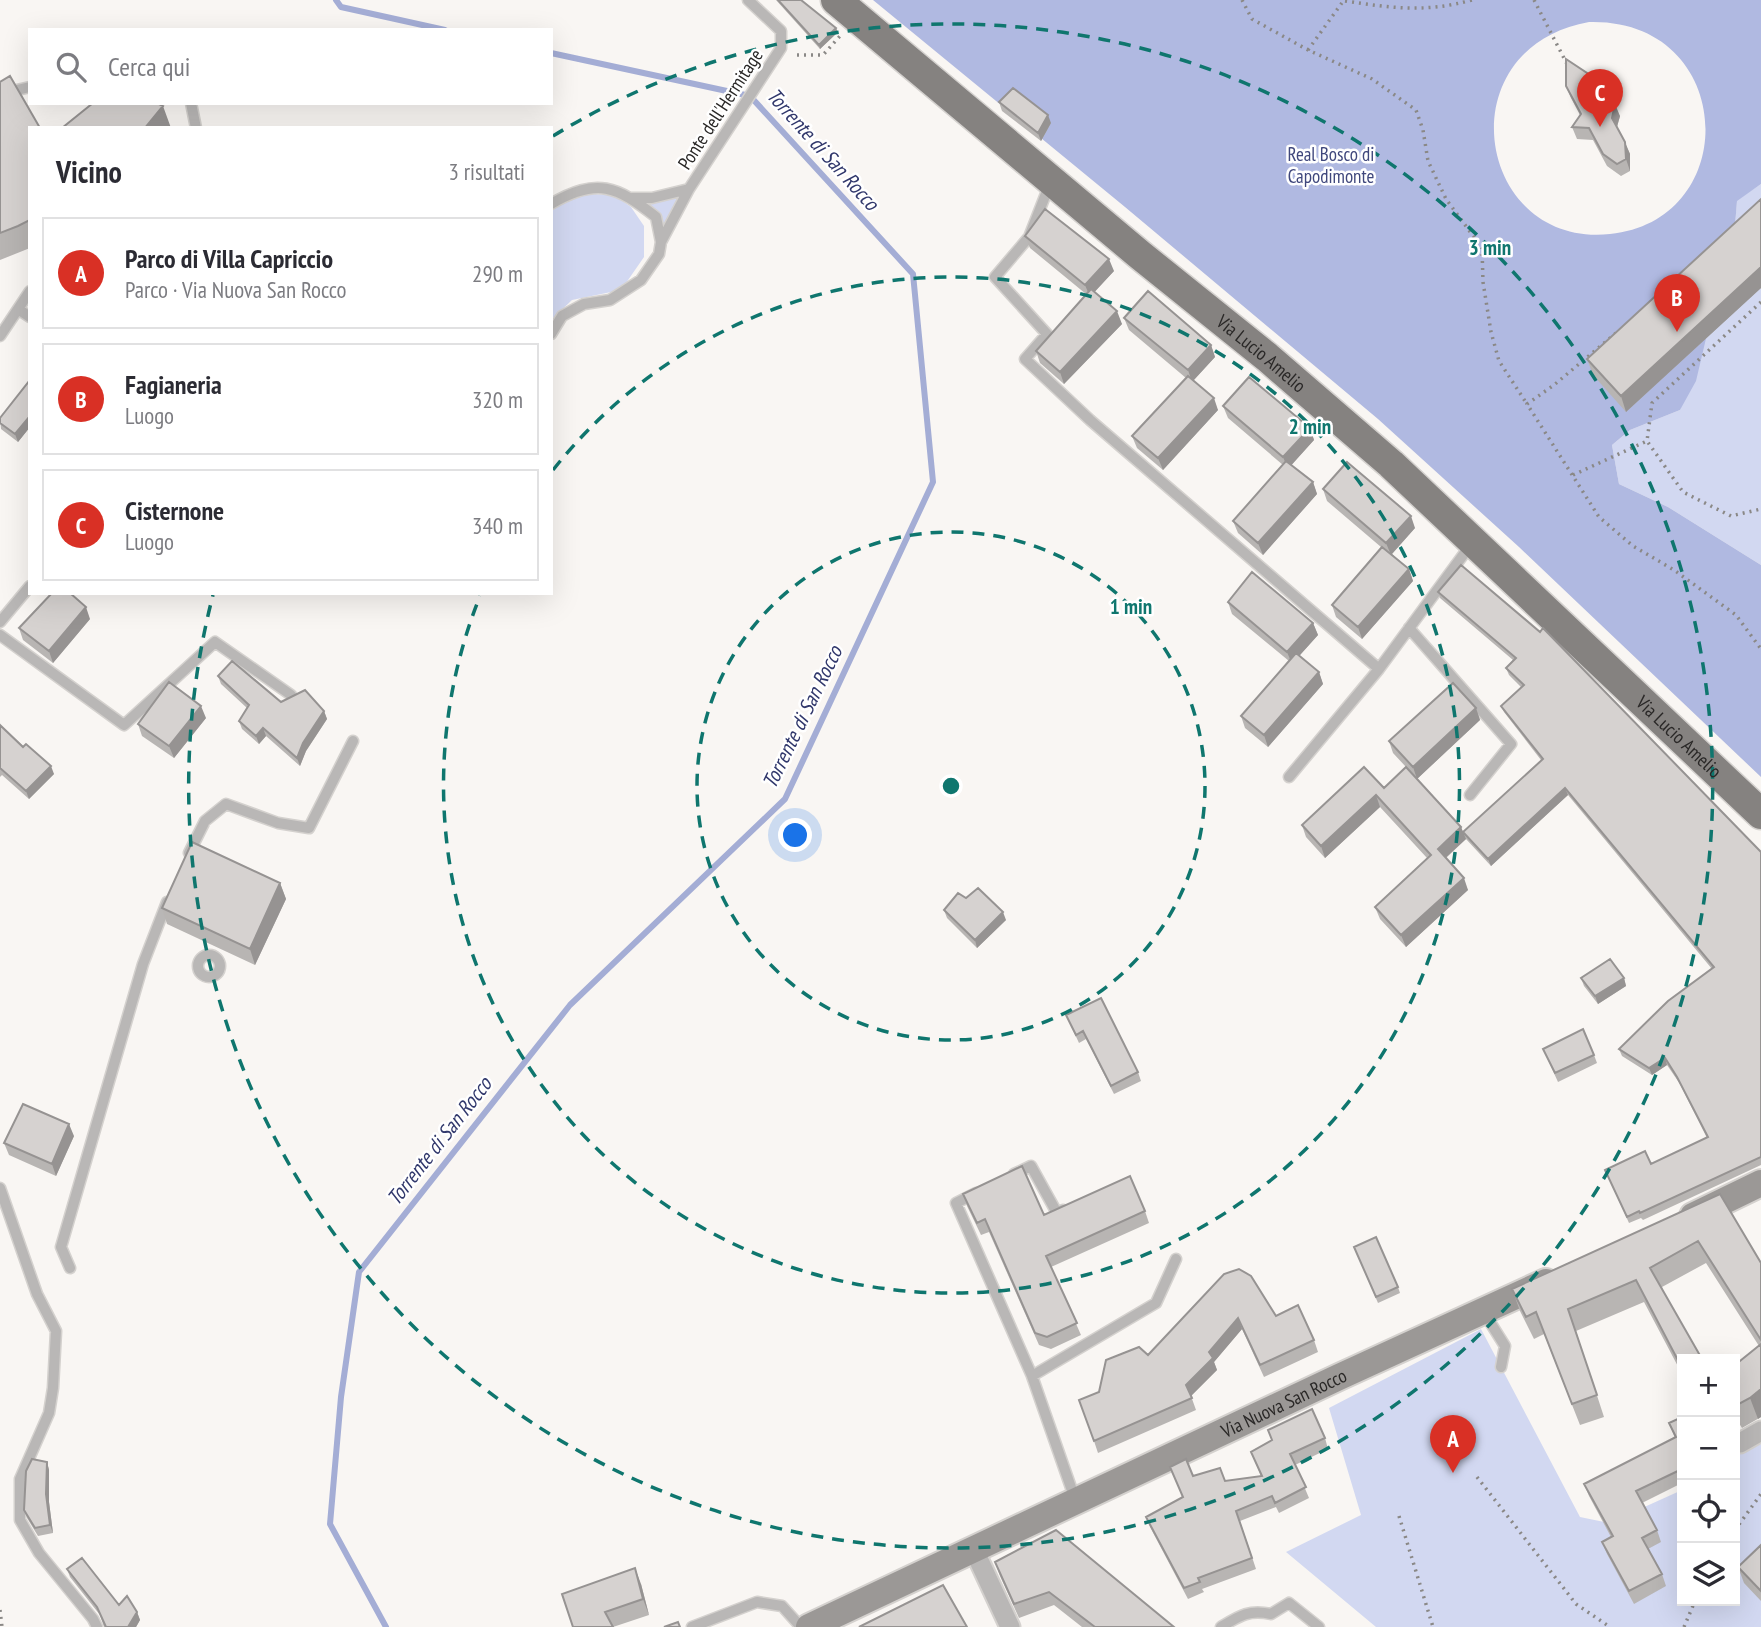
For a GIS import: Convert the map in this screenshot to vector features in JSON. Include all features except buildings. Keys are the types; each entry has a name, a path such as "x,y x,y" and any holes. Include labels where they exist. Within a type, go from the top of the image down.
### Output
{"main road":[{"name":"Via Lucio Amelio","path":"845,9 1052,179 1140,256 1267,356 1391,464 1761,814"},
{"path":"1671,1226 1761,1183"},
{"name":"Via Nuova San Rocco","path":"809,1627 1571,1271"}],"street":[{"path":"1740,1443 1761,1431"},
{"path":"974,1550 1010,1627"}],"lane":[{"name":"Ponte dell'Hermitage","path":"553,331 562,316 584,304 610,300 641,280 659,254 661,243 689,189 780,48 781,31 748,0"},
{"path":"0,94 28,87"},
{"path":"191,105 196,126"},
{"path":"1052,179 1029,237 995,277 1047,334 1025,359 1090,419 1379,669"},
{"path":"553,203 569,193 591,187 615,189 656,217 661,243"},
{"path":"629,198 652,198 689,189"},
{"path":"0,336 28,294"},
{"path":"18,309 28,316"},
{"path":"1289,777 1379,669 1473,541"},
{"path":"0,622 28,588"},
{"path":"1409,628 1511,744 1470,796"},
{"path":"0,635 124,725 215,642 291,695"},
{"path":"182,867 205,821 226,804 278,823 309,828 353,741"},
{"path":"70,1268 61,1247 143,964 171,891"},
{"path":"1006,1179 1031,1166 1057,1213 1068,1208"},
{"path":"0,1188 37,1294 56,1331 54,1388 49,1413 20,1479 20,1520 39,1553 97,1627"},
{"path":"981,1191 956,1203 1032,1376 1076,1502"},
{"path":"1032,1376 1156,1303 1176,1259"},
{"path":"1483,1310 1505,1346 1501,1367"},
{"path":"692,1627 757,1602 782,1606 801,1627"},
{"path":"1221,1627 1245,1612 1271,1614 1289,1603 1319,1627"}],"path":[{"path":"1242,0 1252,19 1308,50 1373,79 1416,110 1423,130 1428,161 1446,199 1482,248 1483,282 1499,361 1599,517 1633,546 1674,570 1737,615 1761,649"},
{"path":"1308,50 1345,0 1402,9 1453,5 1472,0"},
{"path":"1534,0 1569,67"},
{"path":"797,55 824,55 845,9"},
{"path":"1761,302 1652,403 1647,441 1682,492 1731,516 1761,509"},
{"path":"1527,404 1622,328"},
{"path":"1573,475 1647,441"},
{"path":"1477,1477 1576,1604 1609,1627"},
{"path":"1740,1523 1761,1494"},
{"path":"1399,1516 1433,1627"},
{"path":"1684,1627 1693,1606"},
{"path":"0,1610 2,1627"}],"shaded area":[{"path":"1761,184 1761,565 1668,507 1619,484 1612,445 1630,430 1680,410 1712,313 1731,275 1737,200"},
{"path":"683,193 662,231 639,201"},
{"path":"591,194 614,195 631,207 644,226 644,257 626,283 616,291 572,300 553,318 553,210 566,199"},
{"path":"1481,1329 1580,1517 1609,1523 1677,1492 1677,1606 1740,1606 1740,1454 1761,1444 1761,1627 1376,1627 1286,1552 1361,1515 1329,1408"}],"green space":[{"name":"Real Bosco di Capodimonte","path":"873,0 1761,0 1761,184 1737,201 1731,275 1712,313 1696,381 1680,410 1630,430 1612,445 1619,484 1668,507 1761,565 1761,777 1519,547 1378,419","holes":["1589,22 1638,29 1674,52 1696,84 1705,122 1701,160 1684,195 1654,221 1610,234 1565,230 1530,210 1506,180 1495,143 1497,104 1512,68 1543,39"]}],"waterway":[{"name":"Torrente di San Rocco","path":"336,0 341,7 436,28"},
{"name":"Torrente di San Rocco","path":"386,1627 330,1524 341,1397 359,1272 570,1005 785,799 933,482 913,274 750,96 553,53"}],"place":[{"name":"Cisternone","path":"1600,127"},
{"name":"Fagianeria","path":"1677,332"},
{"name":"Parco di Villa Capriccio","path":"1453,1473"}]}
